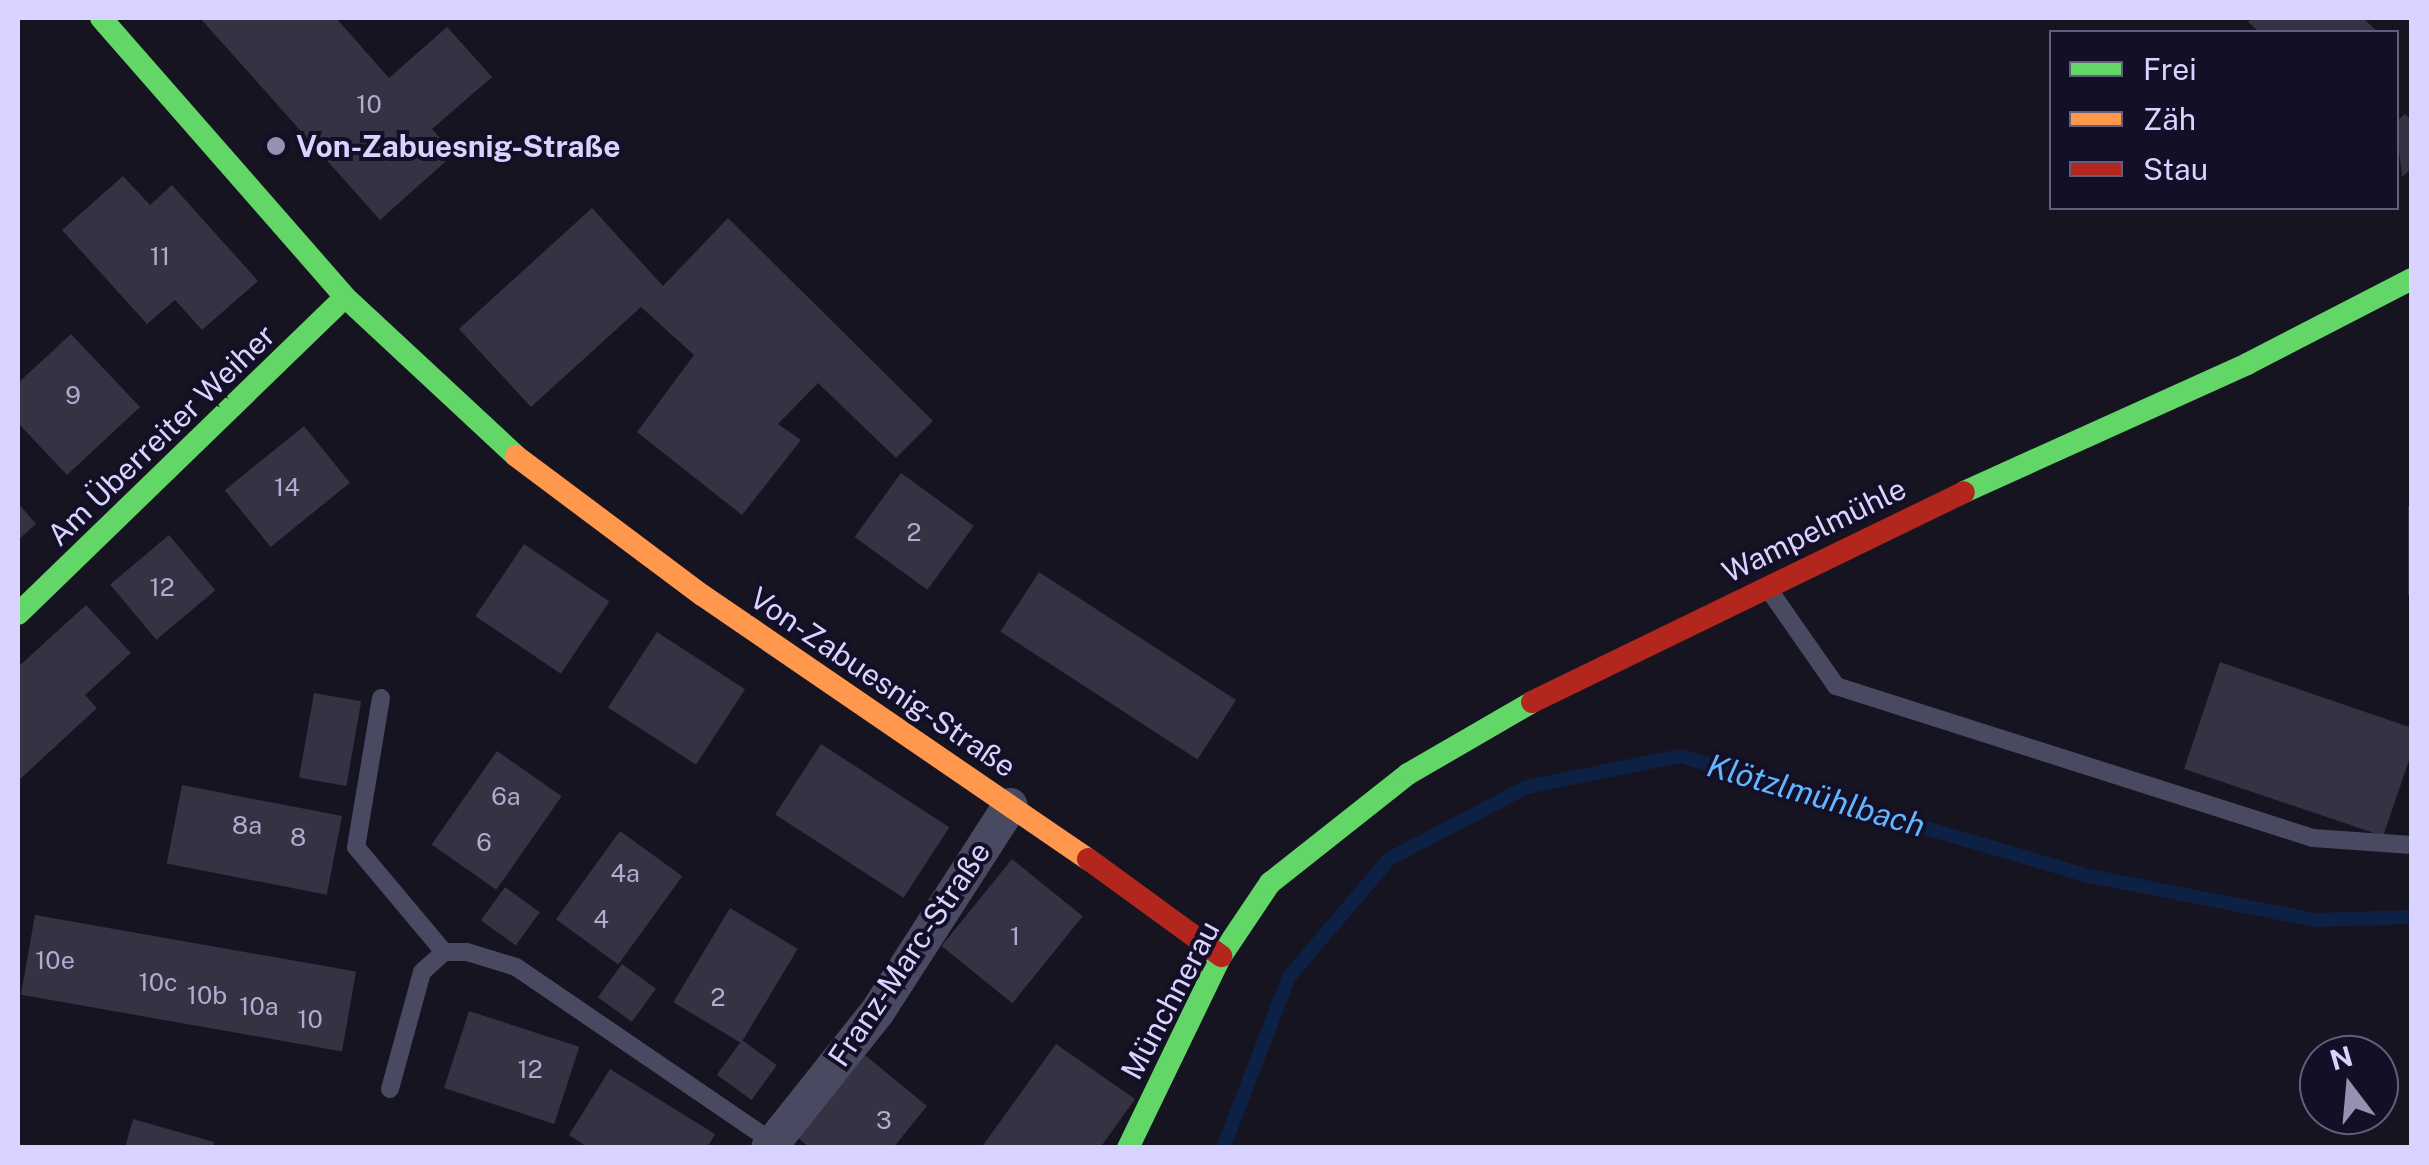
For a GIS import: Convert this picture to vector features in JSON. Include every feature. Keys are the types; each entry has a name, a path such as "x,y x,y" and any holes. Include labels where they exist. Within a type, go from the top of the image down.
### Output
{"street":[{"name":"Von-Zabuesnig-Straße","path":"101,18 344,297 522,462 702,594 1010,805 1221,956"},
{"name":"Wampelmühle","path":"1270,883 1408,774 1526,705 1766,585 2247,364 2412,279"},
{"name":"Am Überreiter Weiher","path":"18,614 344,297"},
{"name":"Franz-Marc-Straße","path":"771,1145 877,1010 1010,805"},
{"name":"Münchnerau","path":"1128,1148 1221,956 1270,883"}],"lane":[{"path":"1766,585 1836,686 2313,838 2412,845"},
{"path":"382,698 356,847 444,952 516,967 771,1145"},
{"path":"390,1089 414,989 444,952"}],"building":[{"path":"200,18 336,18 389,78 447,27 492,77 432,129 454,154 380,220"},
{"path":"2253,18 2363,18 2376,30 2257,30 2248,22"},
{"path":"2405,114 2412,121 2412,168 2402,177 2399,150 2399,119"},
{"path":"123,176 150,205 172,185 258,281 202,330 175,300 147,324 62,230"},
{"path":"592,208 663,286 728,218 933,421 896,458 818,383 778,424 801,440 742,515 637,432 694,355 641,307 531,407 459,329"},
{"path":"71,334 140,407 67,475 18,423 18,383"},
{"path":"304,426 350,483 271,547 225,490"},
{"path":"901,473 974,526 927,590 855,537"},
{"path":"18,503 36,524 18,540"},
{"path":"2408,506 2412,506 2412,595 2408,595"},
{"path":"169,535 215,590 156,640 110,584"},
{"path":"524,544 609,602 561,674 475,616"},
{"path":"1039,572 1236,700 1197,760 1000,632"},
{"path":"86,605 131,653 85,695 97,708 18,781 18,667"},
{"path":"657,632 745,689 696,765 608,707"},
{"path":"2220,662 2412,728 2412,752 2383,836 2184,769"},
{"path":"314,693 361,701 346,786 299,778"},
{"path":"821,744 949,827 904,898 775,814"},
{"path":"497,751 562,796 496,890 432,844"},
{"path":"182,785 342,816 327,895 167,864"},
{"path":"620,831 682,876 618,964 556,919"},
{"path":"1012,859 1083,916 1012,1003 942,946"},
{"path":"505,887 540,912 516,945 481,920"},
{"path":"730,908 798,949 741,1043 673,1002"},
{"path":"35,915 356,972 342,1051 21,995"},
{"path":"622,964 656,989 632,1022 598,997"},
{"path":"469,1011 579,1047 554,1124 444,1088"},
{"path":"742,1040 777,1065 752,1100 717,1075"},
{"path":"1056,1044 1135,1099 1100,1148 981,1148"},
{"path":"865,1055 927,1106 893,1148 810,1148 797,1137"},
{"path":"610,1069 715,1134 707,1148 589,1148 569,1135"},
{"path":"133,1119 214,1142 213,1148 125,1148"}],"waterway":[{"name":"Klötzlmühlbach","path":"1223,1148 1289,977 1389,859 1527,787 1681,756 2090,876 2315,920 2412,917"}],"traffic: fast":[{"path":"101,18 345,297 516,456"},
{"path":"1964,492 2247,364 2412,279"},
{"path":"18,614 345,297"},
{"path":"1128,1148 1221,956 1270,883 1408,774 1532,702"}],"traffic: slow":[{"path":"516,456 702,595 1088,859"}],"traffic: jam":[{"path":"1532,702 1964,492"},
{"path":"1088,859 1221,956"}],"place":[{"name":"Von-Zabuesnig-Straße","path":"276,146"}]}
